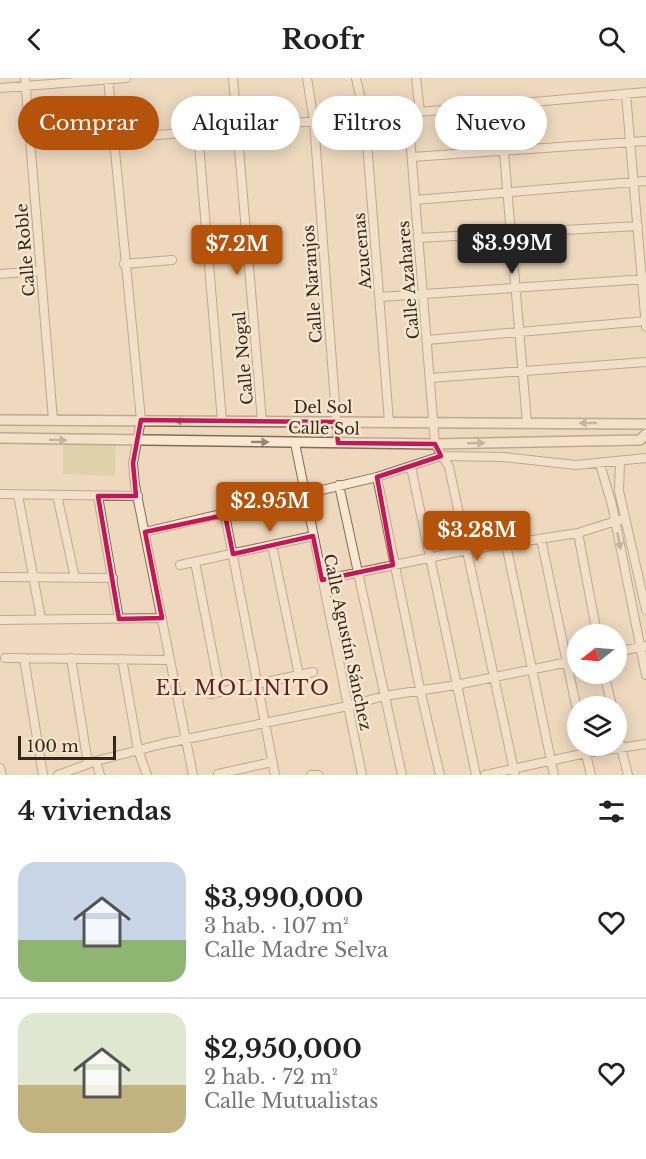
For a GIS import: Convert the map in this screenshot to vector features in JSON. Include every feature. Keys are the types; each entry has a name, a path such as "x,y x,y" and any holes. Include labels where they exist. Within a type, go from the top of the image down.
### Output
{"street":[{"path":"0,88 25,82 126,78"},
{"name":"Calle Nogal","path":"233,78 234,96"},
{"name":"Calle Naranjos","path":"307,78 312,109"},
{"name":"Azucenas","path":"356,78 360,96"},
{"path":"416,78 418,96"},
{"path":"108,79 109,96"},
{"name":"Calle Roble","path":"25,82 53,420"},
{"path":"547,101 646,92"},
{"path":"626,94 645,279 646,327"},
{"path":"411,157 646,141"},
{"path":"114,150 141,420 134,463 138,496 193,775"},
{"path":"199,150 222,421"},
{"name":"Calle Nogal","path":"239,150 262,421"},
{"name":"Calle Naranjos","path":"316,150 338,443"},
{"name":"Azucenas","path":"368,150 389,422"},
{"name":"Calle Azahares","path":"411,150 435,444"},
{"path":"504,151 527,423"},
{"path":"415,200 646,182"},
{"path":"418,238 639,226"},
{"path":"124,264 172,260"},
{"path":"0,274 40,271"},
{"path":"380,297 645,279"},
{"path":"427,340 519,330 646,321"},
{"path":"430,378 646,362"},
{"name":"Del Sol","path":"0,420 646,424"},
{"name":"Calle Sol","path":"0,438 435,444 640,440 646,434"},
{"name":"Calle Agustín Sánchez","path":"295,443 362,775"},
{"path":"435,444 449,467 514,772"},
{"path":"145,532 225,515 377,477 441,456 503,457 552,463 600,464 646,458"},
{"path":"620,462 620,491 646,610"},
{"path":"600,464 612,505 643,647 646,675"},
{"path":"411,467 476,775"},
{"path":"377,477 393,566 440,775"},
{"path":"339,485 402,775"},
{"path":"612,505 620,491"},
{"path":"0,495 138,496"},
{"path":"18,495 41,619"},
{"path":"57,495 75,578"},
{"path":"98,496 118,619"},
{"path":"225,515 275,775"},
{"path":"322,580 467,550 578,533 625,518"},
{"path":"578,533 595,624"},
{"path":"180,565 313,536"},
{"path":"541,539 573,696"},
{"path":"506,544 554,775"},
{"path":"272,545 299,675"},
{"path":"195,562 220,692"},
{"path":"0,577 113,578"},
{"path":"0,620 162,618"},
{"path":"627,650 643,647"},
{"path":"5,658 170,660"},
{"path":"24,658 43,775"},
{"path":"71,658 92,762 100,775"},
{"path":"122,659 138,750 147,775"},
{"path":"58,775 92,762 186,739 348,706 384,696 456,685 566,663"},
{"path":"210,694 313,672"},
{"path":"627,746 646,744"},
{"path":"485,775 514,772 567,755"},
{"path":"587,756 591,775"},
{"path":"623,756 628,775"},
{"path":"218,774 236,772 272,762"},
{"path":"0,768 2,775"},
{"path":"312,775 318,775"}],"highlighted area":[{"path":"141,420 336,422 338,443 435,444 441,456 377,477 393,565 322,580 313,536 233,554 225,515 145,532 162,618 119,619 98,496 136,496 133,463"}],"shaded area":[{"path":"63,441 116,443 115,476 63,474"}],"district":[{"name":"EL MOLINITO","path":"243,688"}]}
